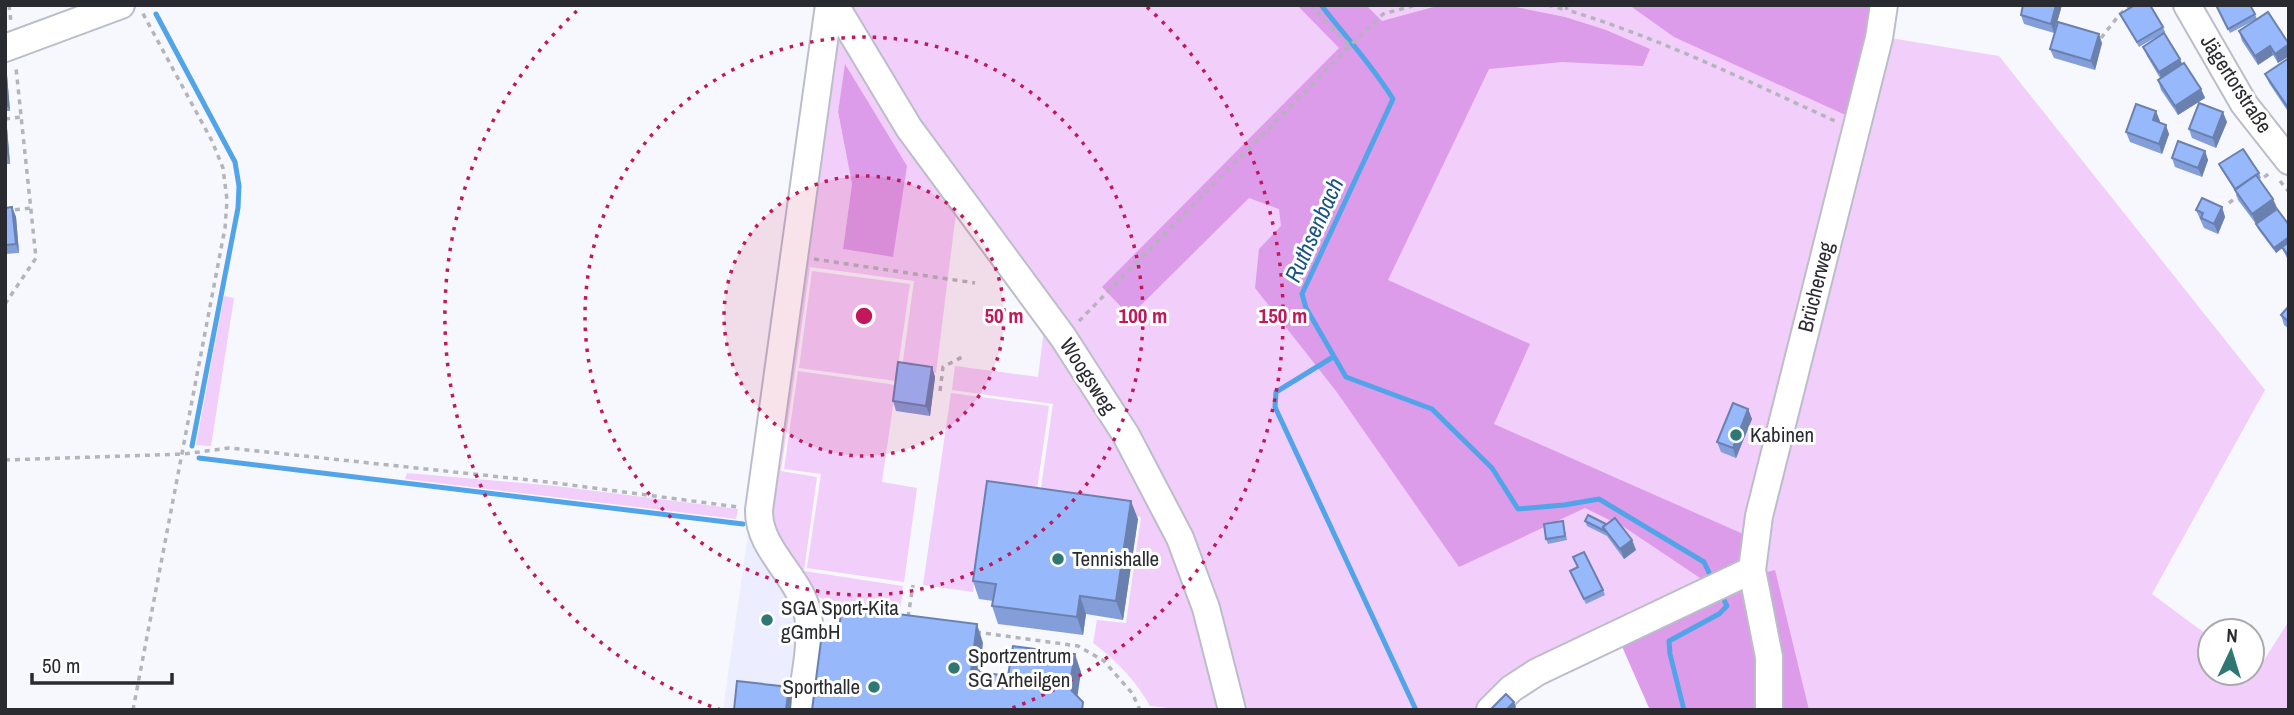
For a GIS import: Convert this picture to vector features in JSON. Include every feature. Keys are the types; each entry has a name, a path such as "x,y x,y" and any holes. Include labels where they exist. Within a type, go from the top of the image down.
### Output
{"street":[{"path":"9,46 121,5"},
{"path":"800,710 809,633 807,610 800,593 765,539 759,510 832,5"},
{"name":"Woogsweg","path":"832,5 909,128 1063,337 1126,435 1180,538 1206,608 1232,710"},
{"name":"Brücherweg","path":"1769,710 1769,657 1745,573 1879,38 1884,5"},
{"name":"Jägertorstraße","path":"2187,5 2281,166"},
{"path":"1490,710 1511,689 1537,672 1745,573"}],"path":[{"path":"133,710 184,454 225,228 227,200 223,168 212,141 139,5"},
{"path":"1310,5 1350,46"},
{"path":"1350,46 1345,50 1383,14 1416,5"},
{"path":"1548,5 1566,8 1620,26 1855,130"},
{"path":"2101,38 2131,5"},
{"path":"5,304 36,258 21,117 9,46"},
{"path":"1063,337 1350,46"},
{"path":"5,119 21,117"},
{"path":"2251,187 2281,166"},
{"path":"2229,203 2240,195"},
{"path":"5,211 31,208"},
{"path":"794,256 975,283"},
{"path":"940,391 943,367 964,356"},
{"path":"5,460 184,454 229,448 548,482 759,510"},
{"path":"907,623 912,585"},
{"path":"972,631 1078,646 1104,661 1132,693 1140,710"},
{"path":"1022,649 1023,638"}],"shaded area":[{"path":"847,5 1876,5 1872,35 1999,56 2265,390 2152,594 2196,627 2196,687 2266,687 2266,657 2289,621 2289,710 1650,710 1614,628 1483,710 1242,710 1189,534 919,124"},
{"path":"1297,5 1366,5 1382,21 1441,5 1506,5 1565,17 1606,30 1650,49 1643,66 1562,62 1489,69 1388,280 1530,344 1494,424 1750,537 1745,566 1709,584 1624,527 1585,508 1459,567 1336,391 1255,288 1259,249 1281,226 1279,209 1249,198 1130,316 1102,287 1339,48"},
{"path":"1629,5 1876,5 1850,117 1674,37"},
{"path":"834,28 956,213 936,373 902,368 914,281 810,267 781,471 817,477 804,571 903,586 900,612 829,602 813,594 768,525","holes":["846,65 893,257 843,249 852,184 838,112"]},
{"path":"845,64 907,166 893,257 843,249 852,184 838,112"},
{"path":"812,271 910,284 896,381 799,368"},
{"path":"224,296 234,298 211,446 196,445"},
{"path":"1044,329 1119,439 1172,542 1197,612 1222,710 1150,706 1125,672 1093,643 1097,620 1126,623 1141,517 1039,502 1053,404 952,390 955,366 1038,377"},
{"path":"798,371 896,385 882,482 917,488 904,582 807,568 821,474 784,469"},
{"path":"951,393 1049,406 1035,503 986,497 973,592 923,585"},
{"path":"407,473 556,486 738,509 736,519 405,479"},
{"name":"SGA Sport-Kita gGmbH","path":"749,528 791,596 799,631 792,697 738,710 723,710"},
{"path":"1775,570 1809,710 1650,710 1621,644 1747,577"}],"building":[{"path":"2023,5 2056,5 2051,24 2021,15"},
{"path":"2135,5 2150,5 2163,27 2137,42 2120,14"},
{"path":"2216,5 2250,5 2255,14 2228,29"},
{"path":"2268,12 2289,44 2275,54 2270,46 2255,56 2239,31"},
{"path":"2058,22 2099,34 2091,61 2050,49"},
{"path":"2164,33 2180,59 2159,72 2143,47"},
{"path":"2289,58 2289,109 2265,74"},
{"path":"2184,63 2201,89 2175,106 2158,80"},
{"path":"5,74 8,106 5,106"},
{"path":"2199,103 2223,112 2213,138 2189,129"},
{"path":"2136,104 2156,111 2153,120 2166,125 2159,144 2126,132"},
{"path":"2178,141 2205,151 2198,168 2172,158"},
{"path":"2243,149 2259,173 2235,189 2219,164"},
{"path":"2256,175 2273,199 2252,214 2235,190"},
{"path":"2202,198 2222,207 2214,224 2201,218 2203,213 2196,210"},
{"path":"12,207 16,244 5,245 5,208"},
{"path":"2277,209 2289,225 2289,237 2274,248 2256,224"},
{"path":"2289,242 2289,257 2282,247"},
{"path":"2289,306 2289,322 2281,315"},
{"path":"898,362 932,367 926,406 893,401"},
{"path":"1733,403 1748,409 1733,448 1717,442"},
{"name":"Tennishalle","path":"987,481 1131,501 1116,601 1080,596 1077,617 992,606 996,584 973,581"},
{"path":"1588,515 1606,524 1603,527 1605,531 1585,521"},
{"path":"1615,518 1632,540 1620,549 1603,527"},
{"path":"1563,521 1565,536 1546,539 1544,524"},
{"path":"1584,552 1603,590 1584,599 1570,571 1578,567 1573,557"},
{"path":"842,607 977,624 971,671 1008,676 1013,646 1075,654 1069,688 1083,702 1082,710 812,710 822,633 838,635"},
{"path":"737,681 789,687 786,710 734,710"},
{"path":"1506,694 1514,702 1506,710 1490,710"}],"waterway":[{"name":"Ruthsenbach","path":"1321,5 1393,99 1302,294 1306,308 1346,377 1432,409 1492,468 1518,509 1599,499 1704,562 1713,581"},
{"path":"156,14 235,162 239,186 238,208 192,446"},
{"path":"1333,357 1276,392 1275,407 1416,710"},
{"path":"199,458 743,524"},
{"name":"Ruthsenbach","path":"1684,710 1669,641 1719,614 1727,606 1720,592"}],"place":[{"name":"Kabinen","path":"1736,435"},
{"name":"Tennishalle","path":"1058,559"},
{"name":"SGA Sport-Kita gGmbH","path":"767,620"},
{"name":"Sportzentrum SG Arheilgen","path":"954,668"},
{"name":"Sporthalle","path":"874,687"}]}
